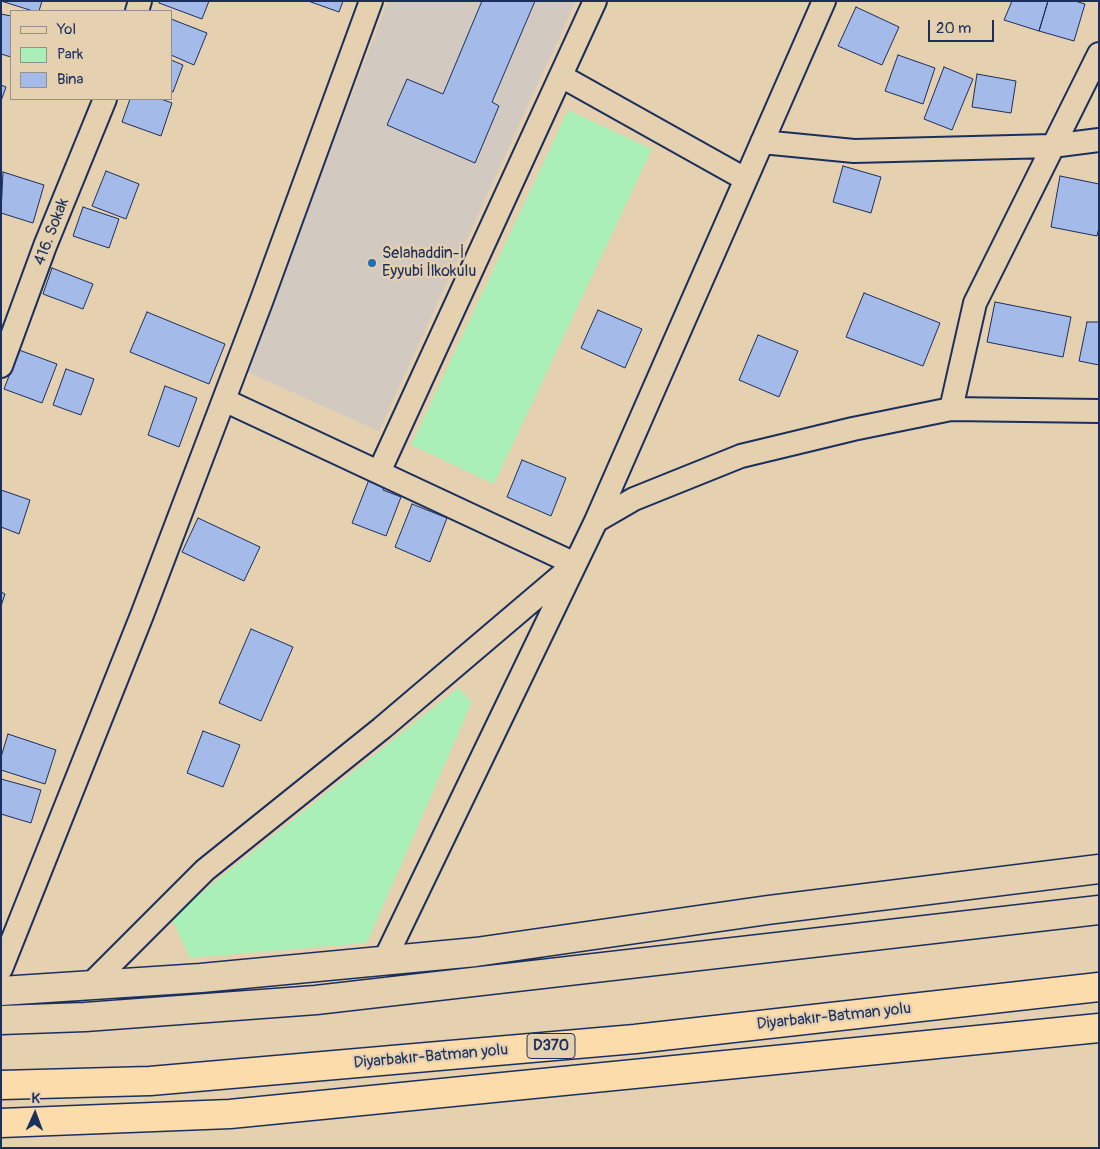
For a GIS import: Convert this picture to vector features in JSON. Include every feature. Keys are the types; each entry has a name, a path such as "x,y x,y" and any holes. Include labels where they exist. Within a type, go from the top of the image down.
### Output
{"highway":[{"name":"Diyarbakır-Batman yolu","path":"1,1085 150,1081 635,1039 1099,987"},
{"name":"D370","path":"1,1123 230,1114 1099,1028"}],"street":[{"path":"1,969 142,616 371,1"},
{"path":"379,472 595,1"},
{"path":"384,961 576,564 824,1"},
{"path":"951,409 975,303 1099,54"},
{"path":"561,76 745,179"},
{"name":"416. Sokak","path":"1,366 45,246 105,100"},
{"path":"762,142 854,152 1052,146 1099,140"},
{"path":"224,400 576,564"},
{"path":"596,520 634,499 741,456 853,429 951,409 1099,410"},
{"path":"89,986 206,870 382,728 576,564"},
{"path":"1,991 201,978 476,952 768,910 1099,869"},
{"path":"1,1020 85,1017 316,1000 1099,910"}],"shaded area":[{"name":"Selahaddin-İ Eyyubi İlkokulu","path":"388,1 576,1 379,431 245,371"}],"green space":[{"path":"568,110 652,149 494,484 411,445"},
{"path":"458,688 472,702 367,943 190,958 171,917"}],"building":[{"path":"1,1 42,1 39,10 30,10"},
{"path":"159,1 209,1 202,19 159,3"},
{"path":"308,1 343,1 339,12"},
{"path":"482,1 535,1 492,102 499,106 475,163 387,125 407,79 443,94"},
{"path":"1012,1 1048,1 1039,31 1004,20"},
{"path":"1048,1 1075,1 1085,4 1074,41 1039,31"},
{"path":"856,7 899,27 882,65 838,46"},
{"path":"1,14 10,16 10,57 1,54"},
{"path":"172,19 207,33 194,65 172,55"},
{"path":"898,55 935,68 923,104 885,91"},
{"path":"172,60 183,65 172,92"},
{"path":"944,67 973,79 952,130 924,119"},
{"path":"977,74 1016,81 1011,113 972,107"},
{"path":"1,85 6,87 1,101"},
{"path":"130,100 164,100 172,103 161,136 122,122"},
{"path":"843,166 881,177 871,213 833,202"},
{"path":"106,171 139,184 126,219 92,206"},
{"path":"3,172 44,185 33,223 1,213"},
{"path":"1060,176 1099,184 1099,227 1097,236 1051,227"},
{"path":"83,207 119,219 109,248 73,236"},
{"path":"52,268 93,284 83,309 43,294"},
{"path":"864,293 940,323 923,366 846,337"},
{"path":"995,302 1071,317 1063,357 987,342"},
{"path":"598,310 642,329 625,368 581,348"},
{"path":"147,312 225,344 209,384 130,352"},
{"path":"1087,322 1099,322 1099,365 1079,361"},
{"path":"758,335 798,351 779,397 739,380"},
{"path":"19,350 57,364 42,403 4,389"},
{"path":"66,369 94,379 81,415 53,405"},
{"path":"165,386 197,398 179,447 148,435"},
{"path":"522,460 566,478 551,516 507,497"},
{"path":"370,477 385,483 383,490 401,497 386,536 352,523"},
{"path":"1,490 30,500 19,534 1,527"},
{"path":"412,504 447,518 430,562 395,547"},
{"path":"198,518 260,547 244,581 182,552"},
{"path":"1,592 5,594 1,606"},
{"path":"251,629 293,647 261,721 219,703"},
{"path":"203,731 240,745 223,787 187,773"},
{"path":"8,734 56,750 45,784 1,770 1,757"},
{"path":"1,779 41,790 31,823 1,814"}],"place":[{"name":"Selahaddin-İ Eyyubi İlkokulu","path":"372,263"}]}
